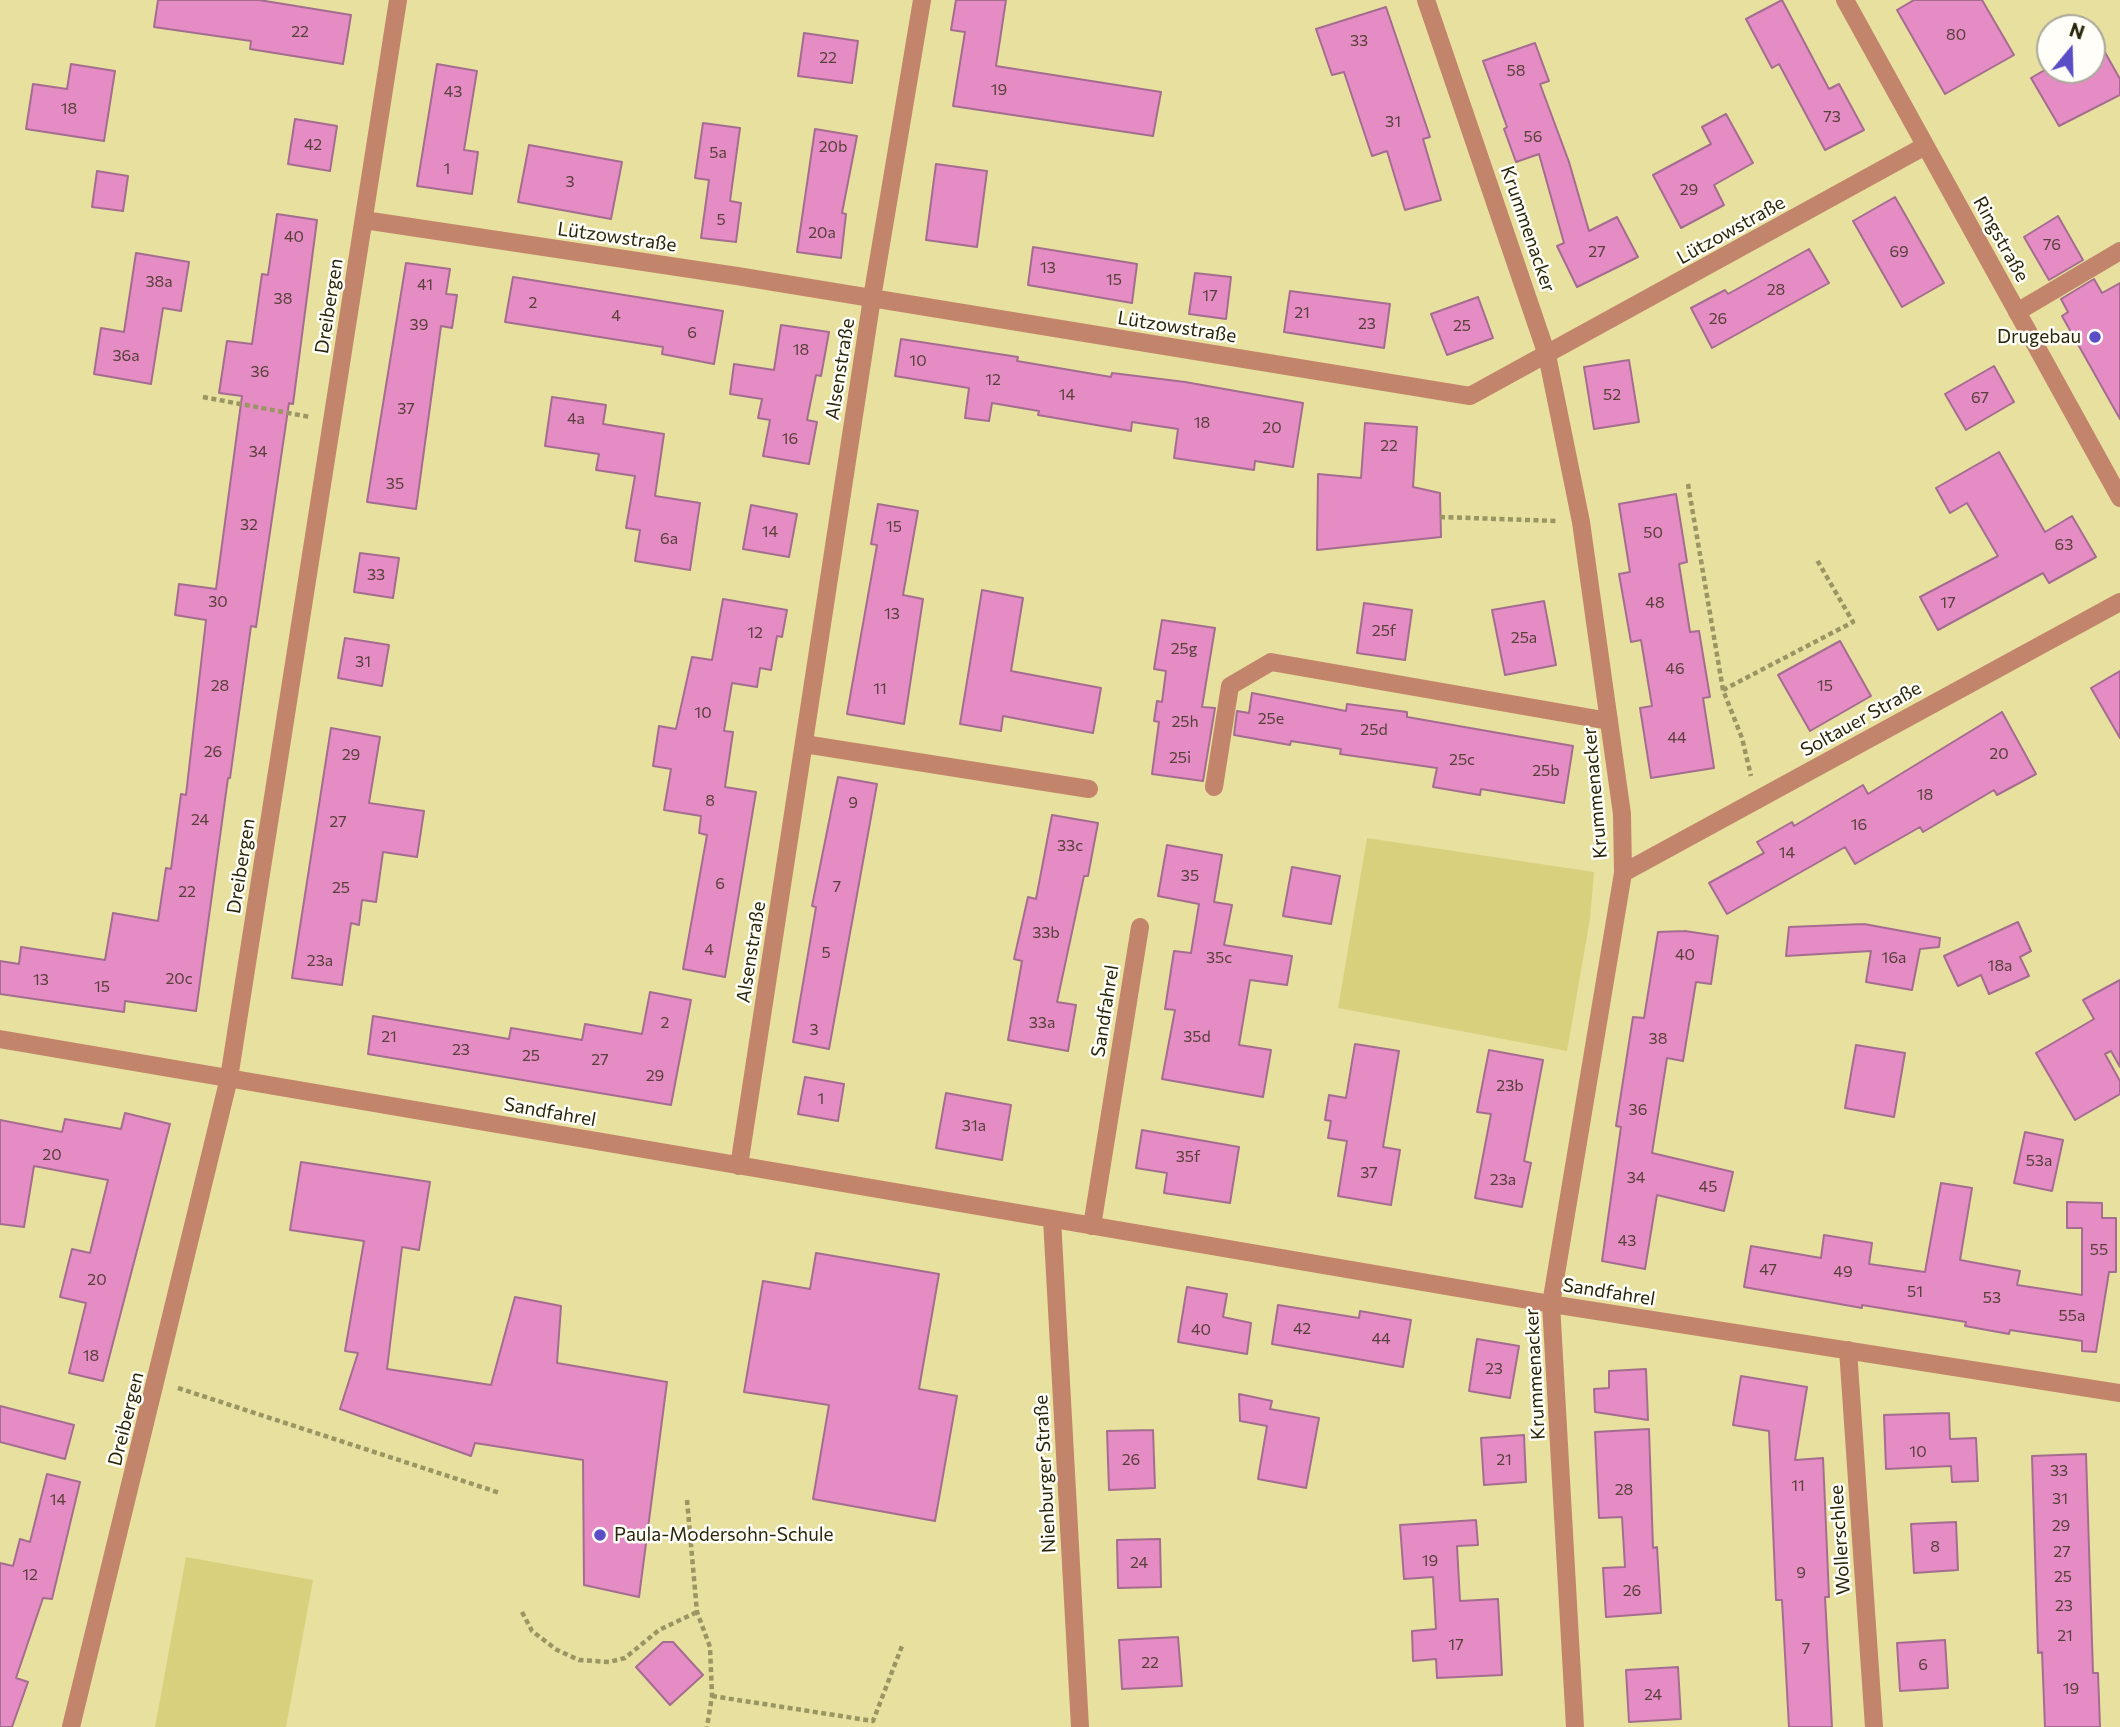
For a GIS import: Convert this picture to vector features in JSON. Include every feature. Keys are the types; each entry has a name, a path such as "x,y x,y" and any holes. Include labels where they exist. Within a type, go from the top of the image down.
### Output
{"street":[{"name":"Dreibergen","path":"71,1727 229,1078 398,0"},
{"name":"Alsenstraße","path":"739,1166 872,298 922,0"},
{"name":"Krummenacker","path":"1426,0 1547,355 1581,522 1622,814 1623,873 1551,1304 1576,1727"},
{"name":"Ringstraße","path":"1845,0 2017,312 2117,486"},
{"name":"Lützowstraße","path":"363,220 872,298 1470,396 1925,146"},
{"path":"2017,312 2120,251"},
{"name":"Soltauer Straße","path":"1623,873 2120,602"},
{"path":"1214,788 1230,686 1271,662 1609,721"},
{"path":"804,744 1089,789"},
{"name":"Sandfahrel","path":"1092,1226 1140,927"},
{"name":"Sandfahrel","path":"0,1039 1551,1304 2120,1392"},
{"name":"Nienburger Straße","path":"1052,1219 1080,1727"},
{"name":"Wollerschlee","path":"1848,1350 1874,1727"}],"path":[{"path":"203,397 332,421"},
{"path":"1688,484 1723,690 1742,738 1758,800"},
{"path":"1440,517 1581,522"},
{"path":"1723,690 1853,622 1817,560"},
{"path":"157,1381 500,1493"},
{"path":"687,1500 697,1612 710,1647 712,1696 707,1727"},
{"path":"522,1612 532,1631 557,1650 579,1660 609,1662 625,1658 659,1630 697,1612"},
{"path":"712,1696 873,1721 902,1646"}],"shaded area":[{"path":"1367,838 1594,872 1590,919 1567,1051 1338,1008"},
{"path":"186,1557 313,1580 286,1727 155,1727"}],"building":[{"path":"158,0 259,0 351,15 343,64 250,49 251,41 154,27"},
{"path":"956,0 1006,0 996,66 1161,92 1153,136 953,106 965,32 951,30"},
{"path":"1782,0 1829,89 1839,84 1864,130 1825,150 1779,64 1772,68 1746,19"},
{"path":"1914,0 1982,0 2014,55 1945,94 1897,10"},
{"path":"1386,7 1430,137 1423,139 1441,200 1405,210 1387,151 1372,156 1344,72 1332,75 1316,29"},
{"path":"804,33 858,41 852,83 798,76"},
{"path":"1535,43 1549,81 1540,84 1569,162 1589,231 1617,217 1638,257 1577,287 1557,246 1564,243 1539,154 1516,162 1504,129 1507,127 1483,61"},
{"path":"2106,54 2120,79 2120,95 2059,126 2031,78 2036,75 2036,84 2106,84"},
{"path":"71,64 115,71 104,141 26,129 33,84 67,89"},
{"path":"437,64 477,71 464,150 478,152 472,194 417,186"},
{"path":"1726,114 1753,163 1714,185 1724,205 1681,228 1653,175 1711,144 1702,127"},
{"path":"295,119 337,126 330,171 288,164"},
{"path":"703,123 740,128 730,201 741,203 736,242 701,238 709,180 695,178"},
{"path":"815,129 857,136 842,213 846,214 841,258 797,252"},
{"path":"529,145 622,162 611,219 518,202"},
{"path":"936,164 987,171 977,247 926,240"},
{"path":"97,171 128,176 123,211 92,207"},
{"path":"1895,197 1944,283 1902,307 1853,221"},
{"path":"277,214 317,220 293,404 289,403 256,627 251,626 196,1011 125,1001 124,1012 0,994 0,961 19,964 21,947 105,960 113,913 158,921 166,868 171,869 181,794 186,795 206,620 175,615 179,584 216,589 242,396 219,393 227,341 252,344 262,274 268,275"},
{"path":"2058,216 2083,260 2049,280 2024,237"},
{"path":"1033,247 1137,264 1132,303 1028,285"},
{"path":"1809,249 1829,283 1712,348 1691,308 1725,290 1728,294"},
{"path":"136,253 189,262 181,311 163,308 151,384 94,374 101,328 124,332"},
{"path":"406,263 450,269 446,294 457,295 452,328 441,326 416,509 367,502"},
{"path":"1195,273 1231,277 1226,319 1189,314"},
{"path":"513,277 723,311 714,364 662,354 663,347 505,322"},
{"path":"2094,279 2102,293 2120,283 2120,419 2062,316 2068,312 2061,299"},
{"path":"1290,291 1390,304 1384,348 1284,332"},
{"path":"1478,297 1493,338 1447,355 1431,314"},
{"path":"781,325 829,332 821,376 816,375 807,420 817,422 809,464 763,456 770,420 758,418 762,399 730,394 734,364 774,370"},
{"path":"901,339 1018,357 1017,361 1111,377 1112,373 1185,382 1303,403 1293,467 1255,461 1254,470 1174,458 1178,429 1132,422 1131,431 1038,415 1039,411 992,403 989,421 965,418 969,388 895,376"},
{"path":"1629,360 1639,422 1594,429 1584,367"},
{"path":"1994,366 2014,402 1966,430 1945,394"},
{"path":"552,397 606,405 603,424 664,434 655,496 700,503 690,570 635,561 640,530 626,528 635,476 596,470 599,454 545,446"},
{"path":"1365,423 1417,427 1413,487 1440,493 1441,537 1317,550 1318,474 1361,478"},
{"path":"1999,452 2045,532 2072,516 2096,557 2049,583 2043,573 1938,630 1920,597 1998,556 1967,503 1950,513 1936,488"},
{"path":"1676,494 1687,562 1679,564 1690,632 1699,631 1710,697 1703,698 1714,768 1651,778 1640,708 1652,706 1641,640 1631,642 1619,574 1630,572 1619,504"},
{"path":"878,504 918,511 903,595 923,599 904,724 847,714 877,545 871,544"},
{"path":"751,505 797,514 789,557 743,549"},
{"path":"360,553 399,558 393,598 354,592"},
{"path":"982,590 1023,598 1011,671 1101,688 1093,733 1003,716 1001,731 960,724"},
{"path":"723,599 787,610 782,637 777,636 771,670 760,668 757,687 732,683 724,731 733,732 725,787 756,792 725,977 683,969 707,835 699,833 701,816 664,810 671,769 653,766 659,726 676,729 692,657 712,660"},
{"path":"1544,601 1556,665 1505,675 1492,610"},
{"path":"1364,603 1412,610 1405,660 1357,653"},
{"path":"1162,620 1215,628 1202,707 1215,708 1203,781 1152,774 1159,722 1154,721 1157,701 1162,702 1166,671 1154,669"},
{"path":"345,638 389,645 382,686 338,678"},
{"path":"1840,641 1871,696 1810,731 1778,675"},
{"path":"2120,671 2120,738 2091,688"},
{"path":"1252,693 1346,711 1347,704 1407,712 1407,717 1573,746 1564,803 1481,789 1480,795 1433,787 1437,768 1340,754 1341,749 1291,741 1290,745 1234,735 1237,711 1249,713"},
{"path":"2002,712 2036,774 1997,795 1994,790 1923,832 1920,827 1855,864 1845,847 1727,914 1709,883 1764,853 1757,842 1792,822 1794,826 1863,785 1868,794"},
{"path":"331,728 380,737 369,803 424,811 417,857 383,852 376,902 362,900 359,925 351,923 342,985 292,978"},
{"path":"838,777 877,784 829,1049 793,1042 816,907 812,906"},
{"path":"1052,815 1098,823 1057,1002 1076,1005 1068,1051 1008,1040 1022,961 1014,959 1028,897 1036,899"},
{"path":"1167,845 1222,855 1214,902 1232,905 1224,945 1292,956 1287,985 1250,980 1239,1045 1271,1050 1263,1097 1162,1079 1175,1010 1165,1009 1174,951 1191,953 1199,904 1158,896"},
{"path":"1292,867 1340,876 1331,924 1283,916"},
{"path":"2018,922 2031,951 2020,957 2029,976 1989,994 1981,975 1958,986 1944,956"},
{"path":"1864,924 1940,938 1939,947 1920,949 1912,990 1866,982 1871,951 1786,956 1789,927"},
{"path":"1685,931 1718,936 1711,984 1696,982 1683,1061 1667,1058 1652,1153 1733,1172 1724,1211 1657,1195 1645,1269 1602,1261 1621,1127 1616,1126 1633,1017 1644,1018 1658,932"},
{"path":"2120,980 2120,1067 2111,1051 2105,1054 2120,1081 2120,1094 2075,1120 2036,1053 2094,1019 2083,1000"},
{"path":"650,992 691,1000 671,1105 368,1054 373,1016 509,1039 511,1028 582,1040 585,1024 642,1034"},
{"path":"1355,1044 1399,1051 1383,1147 1400,1150 1391,1205 1338,1196 1347,1141 1328,1138 1331,1121 1325,1120 1329,1095 1346,1098"},
{"path":"1856,1045 1905,1053 1894,1117 1845,1108"},
{"path":"1489,1050 1543,1060 1524,1161 1531,1163 1522,1207 1475,1198 1491,1114 1477,1112"},
{"path":"805,1077 844,1084 838,1121 798,1114"},
{"path":"946,1093 1011,1105 1002,1160 936,1148"},
{"path":"125,1113 170,1124 103,1381 69,1373 86,1303 60,1297 72,1249 90,1253 108,1180 34,1166 24,1227 0,1224 0,1120 62,1132 65,1119 121,1129"},
{"path":"1142,1130 1239,1147 1230,1203 1164,1193 1167,1173 1136,1168"},
{"path":"2025,1132 2063,1140 2052,1191 2014,1183"},
{"path":"301,1162 430,1182 419,1250 402,1247 387,1369 491,1385 515,1297 561,1306 557,1363 667,1382 639,1597 584,1585 583,1460 475,1443 471,1456 340,1409 358,1353 345,1351 364,1241 290,1230"},
{"path":"1941,1183 1972,1188 1960,1260 2020,1271 2017,1285 2082,1295 2082,1228 2067,1228 2067,1202 2102,1203 2102,1218 2116,1218 2116,1272 2109,1272 2096,1352 2082,1351 2082,1341 2010,1330 2009,1334 1965,1326 1966,1322 1862,1305 1862,1308 1744,1287 1751,1246 1821,1258 1824,1235 1872,1243 1869,1264 1925,1272"},
{"path":"816,1253 939,1274 919,1389 957,1396 935,1521 813,1499 829,1405 744,1392 763,1281 810,1289"},
{"path":"1187,1287 1227,1294 1223,1317 1251,1323 1247,1354 1178,1342"},
{"path":"1278,1305 1359,1318 1360,1311 1411,1320 1403,1367 1272,1344"},
{"path":"1477,1339 1519,1346 1510,1398 1469,1391"},
{"path":"1646,1369 1648,1420 1595,1412 1594,1389 1609,1388 1609,1371"},
{"path":"1741,1376 1807,1387 1795,1460 1823,1458 1829,1597 1825,1597 1832,1727 1789,1727 1782,1600 1776,1600 1769,1431 1733,1425"},
{"path":"1239,1394 1272,1401 1270,1409 1319,1418 1306,1488 1258,1479 1267,1426 1240,1421"},
{"path":"0,1406 74,1425 65,1459 0,1442"},
{"path":"1949,1413 1950,1439 1976,1438 1978,1481 1952,1482 1951,1466 1886,1469 1884,1415"},
{"path":"1649,1429 1653,1548 1657,1547 1661,1613 1606,1617 1603,1568 1625,1567 1622,1517 1599,1518 1595,1432"},
{"path":"1153,1430 1155,1488 1109,1490 1107,1431"},
{"path":"1524,1435 1526,1482 1484,1485 1481,1438"},
{"path":"2086,1454 2093,1673 2098,1673 2100,1727 2045,1727 2042,1652 2038,1653 2032,1456"},
{"path":"47,1474 80,1482 52,1599 43,1598 16,1678 28,1682 12,1727 0,1727 0,1563 13,1566 20,1539 30,1542"},
{"path":"1476,1520 1478,1545 1457,1546 1460,1601 1498,1599 1502,1675 1437,1678 1436,1659 1413,1661 1412,1631 1436,1629 1433,1577 1404,1579 1400,1525"},
{"path":"1956,1522 1958,1570 1914,1573 1911,1524"},
{"path":"1160,1539 1161,1587 1118,1588 1117,1540"},
{"path":"1178,1637 1182,1686 1122,1689 1119,1640"},
{"path":"1945,1640 1948,1688 1900,1691 1897,1643"},
{"path":"663,1642 673,1642 703,1675 670,1705 636,1667"},
{"path":"1678,1667 1681,1719 1629,1722 1626,1670"}],"place":[{"name":"Drugebau","path":"2095,337"},
{"name":"Paula-Modersohn-Schule","path":"600,1535"}]}
